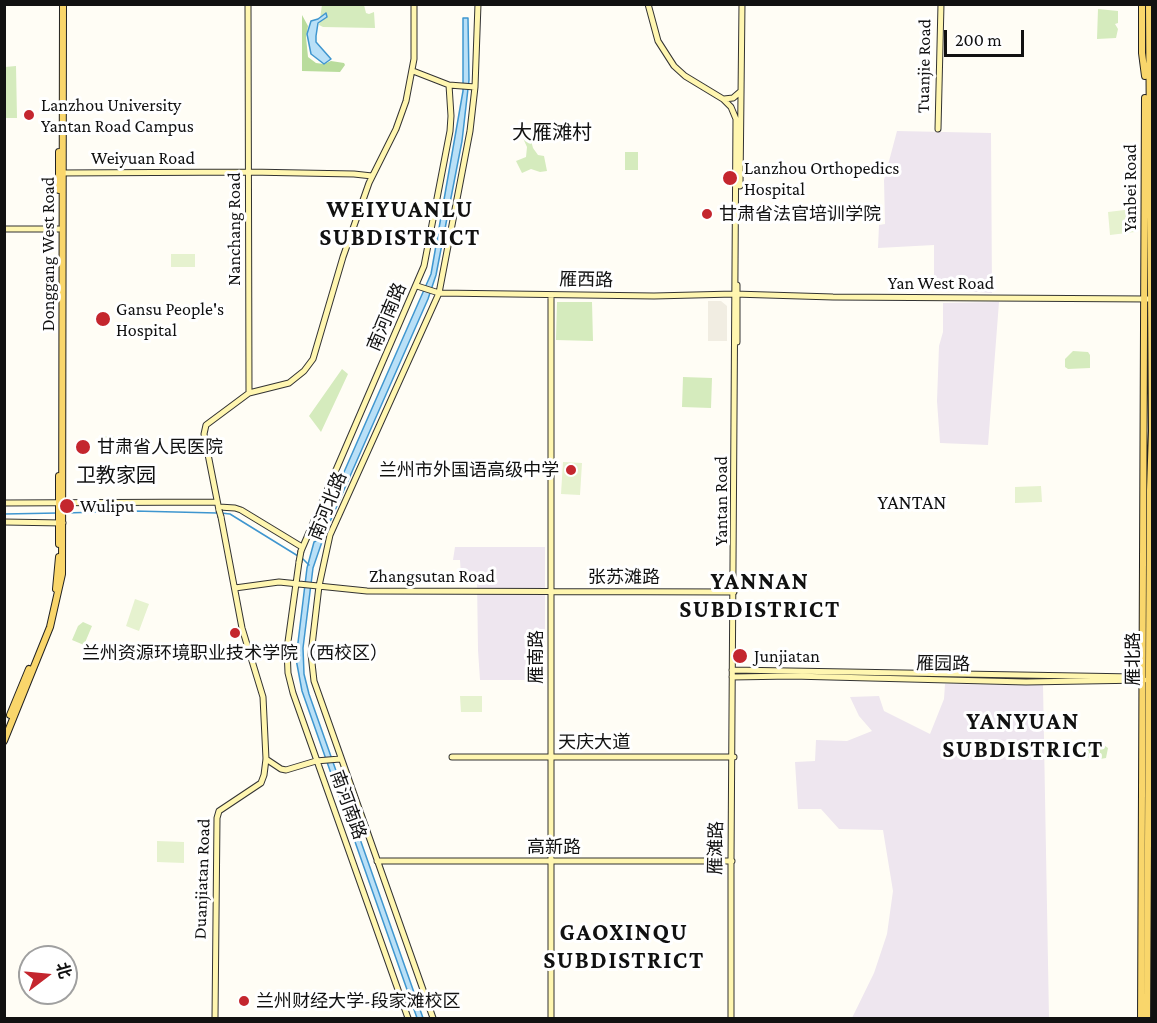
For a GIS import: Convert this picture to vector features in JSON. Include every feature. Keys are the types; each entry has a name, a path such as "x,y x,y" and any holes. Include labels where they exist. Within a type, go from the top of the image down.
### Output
{"main road":[{"name":"Donggang West Road","path":"60,505 61,4"},
{"name":"Nanchang Road","path":"248,4 249,393"},
{"path":"218,506 204,434 206,425 249,393 289,383 304,371 313,359 372,176 400,120 413,70 414,4"},
{"name":"南河北路","path":"432,1018 377,861 338,759 314,681 311,654 316,585 326,550 336,522 436,293 470,131 478,4"},
{"path":"648,4 658,41 674,66 685,76 723,99 733,98 740,92"},
{"name":"Yantan Road","path":"736,294 742,4"},
{"name":"Tuanjie Road","path":"938,129 941,4"},
{"path":"1147,77 1148,5"},
{"path":"1147,77 1142,53 1148,5"},
{"path":"413,70 448,84 473,87"},
{"name":"Yanbei Road","path":"1147,77 1149,299"},
{"name":"南河南路","path":"408,1018 320,760 293,693 287,663 302,549 424,266 450,131 448,84"},
{"name":"Yantan Road","path":"723,99 731,107 736,120 732,861"},
{"name":"Weiyuan Road","path":"61,173 249,172 372,176"},
{"name":"Donggang West Road","path":"60,505 59,229 61,173"},
{"path":"4,229 59,229"},
{"name":"雁西路","path":"417,286 436,293 654,296 736,294"},
{"name":"Yan West Road","path":"736,294 833,297 1149,299"},
{"name":"雁南路","path":"551,295 551,1018"},
{"name":"雁北路","path":"1141,1018 1152,431 1149,299"},
{"path":"4,503 235,508 302,549"},
{"path":"4,741 54,614 62,574 60,505"},
{"name":"Duanjiatan Road","path":"214,1018 217,818 219,811 261,783 266,759 263,697 242,628 218,506"},
{"path":"4,522 60,521"},
{"path":"4,730 47,625 55,596 60,521"},
{"path":"235,588 268,582 299,584"},
{"name":"Zhangsutan Road","path":"299,584 367,591 551,591"},
{"name":"张苏滩路","path":"551,591 734,592"},
{"name":"雁园路","path":"734,674 1148,678"},
{"name":"雁北路","path":"1147,1018 1148,678"},
{"name":"天庆大道","path":"452,757 734,757"},
{"path":"266,759 286,770 320,760 338,759"},
{"name":"高新路","path":"377,861 732,861"},
{"name":"雁滩路","path":"732,861 733,1018"}],"shaded area":[{"path":"897,131 991,133 992,293 934,289 934,245 878,248 879,225 885,224 884,180"},
{"path":"708,301 721,301 727,306 727,341 708,341"},
{"path":"999,302 988,445 940,443 937,401 943,303"},
{"path":"455,547 545,547 545,680 480,680 477,579 461,576 460,560 453,560"},
{"path":"945,684 1043,685 1049,1018 852,1018 874,973 887,934 893,891 883,830 839,829 821,809 798,809 795,762 815,761 816,740 847,741 872,731 859,716 850,697 879,696 884,711 930,734 944,699"}],"green space":[{"path":"322,5 364,5 366,13 374,12 375,28 323,27 319,25"},
{"path":"1098,9 1118,11 1118,23 1115,24 1118,29 1116,38 1097,39"},
{"path":"302,15 308,26 306,37 308,57 316,63 324,64 331,61 344,63 340,72 302,71"},
{"path":"16,66 17,118 5,118 5,67"},
{"path":"529,133 533,148 538,155 544,156 547,171 540,172 531,169 522,173 516,161 526,157 527,147 522,136"},
{"path":"625,152 638,152 638,170 625,170"},
{"path":"1133,209 1135,232 1110,235 1108,212"},
{"path":"171,254 195,254 195,267 171,267"},
{"path":"557,302 592,302 593,341 556,340"},
{"path":"1073,351 1088,352 1090,368 1068,369 1065,367 1065,359"},
{"path":"342,369 348,374 321,432 309,416"},
{"path":"683,377 712,378 711,408 682,407"},
{"path":"100,436 114,436 114,456 100,456"},
{"path":"563,462 582,463 580,495 561,494"},
{"path":"1041,486 1042,502 1015,503 1015,487"},
{"path":"135,599 149,604 139,631 126,626"},
{"path":"83,622 92,626 84,645 72,640 78,626"},
{"path":"460,696 482,696 482,712 461,712"},
{"path":"1094,743 1108,748 1106,758 1094,760 1087,757 1087,748"},
{"path":"157,841 184,842 184,863 157,862"}],"water":[{"path":"326,13 327,17 318,23 316,36 316,42 331,59 324,64 311,54 307,34 311,21"},
{"path":"463,18 468,18 469,80 462,141 436,275 428,299 325,533 313,568 303,648 304,674 309,694 423,1018 417,1018 302,691 296,659 307,568 314,542 431,274 463,91"}],"waterway":[{"path":"65,513 134,511 217,513"},
{"path":"4,514 58,513"},
{"path":"221,513 230,514 298,556"},
{"path":"302,558 309,565"}],"place":[{"name":"Lanzhou University Yantan Road Campus","path":"29,115"},
{"name":"Lanzhou Orthopedics Hospital","path":"730,178"},
{"name":"甘肃省法官培训学院","path":"707,214"},
{"name":"Gansu People's Hospital","path":"103,319"},
{"name":"甘肃省人民医院","path":"83,447"},
{"name":"兰州市外国语高级中学","path":"571,470"},
{"name":"Wulipu","path":"67,506"},
{"name":"兰州资源环境职业技术学院（西校区）","path":"235,633"},
{"name":"Junjiatan","path":"740,656"},
{"name":"兰州财经大学-段家滩校区","path":"244,1001"}],"district":[{"name":"大雁滩村","path":"552,133"},
{"name":"WEIYUANLU SUBDISTRICT","path":"400,224"},
{"name":"卫教家园","path":"116,476"},
{"name":"YANTAN","path":"912,503"},
{"name":"YANNAN SUBDISTRICT","path":"760,596"},
{"name":"YANYUAN SUBDISTRICT","path":"1023,736"},
{"name":"GAOXINQU SUBDISTRICT","path":"624,947"}]}
